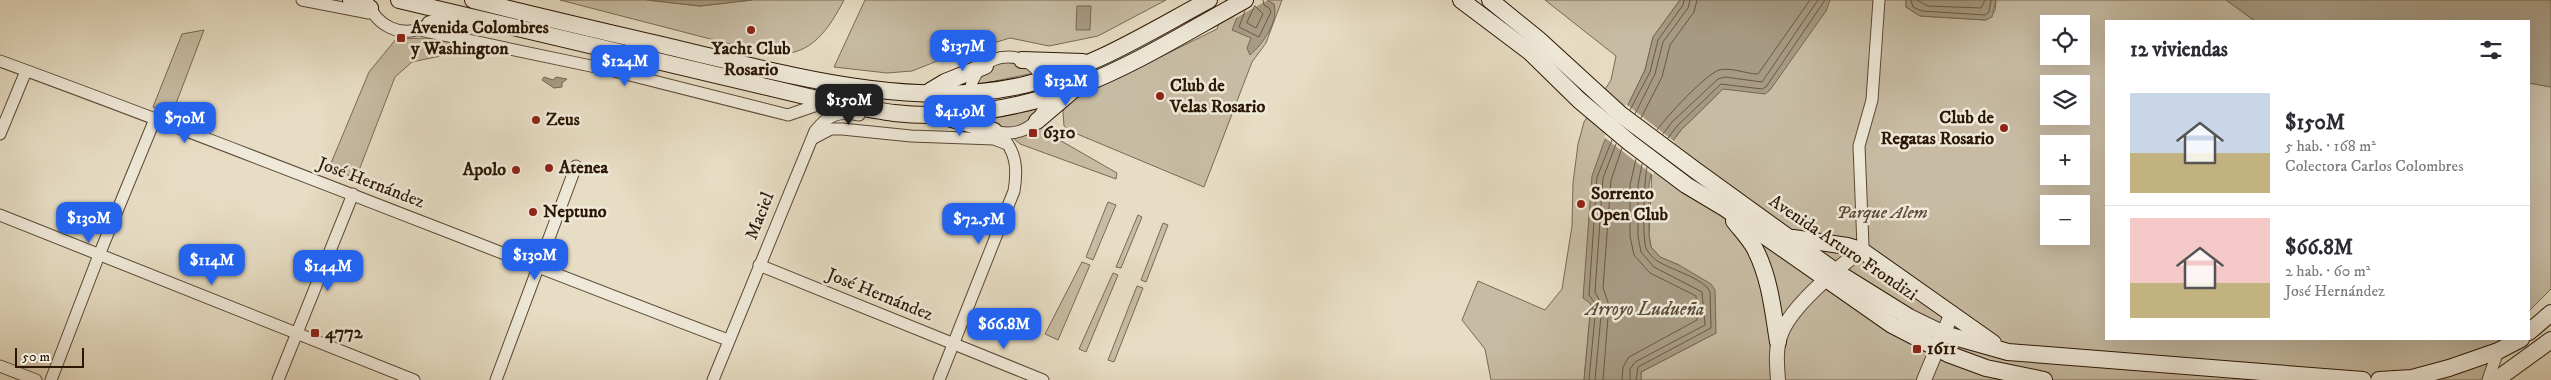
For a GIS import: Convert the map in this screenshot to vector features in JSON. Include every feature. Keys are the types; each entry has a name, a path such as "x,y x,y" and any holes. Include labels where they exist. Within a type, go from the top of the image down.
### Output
{"main road":[{"path":"351,0 371,7"},
{"path":"398,0 443,5 491,21 826,102 877,110 934,114 973,111 1047,96 1076,87 1138,58 1245,0"},
{"path":"473,0 816,81 929,92 970,93 1007,88 1043,80 1090,62 1120,49 1209,0"},
{"path":"493,0 508,9"},
{"name":"Avenida Arturo Frondizi","path":"1461,0 1530,52 1579,100 1629,142 1686,185 1830,275 1944,334 2008,352 2363,380"},
{"name":"Avenida Arturo Frondizi","path":"1490,0 1538,39 1620,114 1790,238 1830,275 1892,325 1938,349 1986,368 2038,380"},
{"path":"425,27 491,21"},
{"path":"1022,60 1090,62"},
{"path":"929,92 945,82 985,66"},
{"path":"1037,121 1076,87"},
{"path":"934,114 1000,135"},
{"path":"1726,209 1754,248 1763,268 1771,295 1778,342"},
{"path":"1790,238 1847,246 1861,250 2008,352"},
{"path":"2530,331 2550,316"},
{"path":"2379,380 2412,378 2498,351 2519,340"},
{"path":"2496,380 2550,341"},
{"path":"2006,380 2038,380"}],"street":[{"path":"302,0 371,7 392,29 403,32 425,27 610,70 788,115 826,102"},
{"path":"1778,380 1778,342 1788,322 1830,275 1864,246 1859,146 1872,100 1878,0"},
{"path":"425,27 443,5"},
{"path":"811,140 831,129 1000,135 1029,128 1043,112 1047,96 1043,80 1031,64 1022,60 1000,58 977,73 970,93 973,111 982,123 1000,135 1011,146 1017,174 1014,191 940,380"},
{"name":"José Hernández","path":"0,61 354,194 539,268 728,340"},
{"path":"0,134 26,70"},
{"name":"Maciel","path":"713,380 811,140 824,121 834,114 865,116 877,110"},
{"path":"51,380 99,255 156,119"},
{"path":"496,380 576,166"},
{"path":"278,380 354,194"},
{"path":"0,215 414,380"},
{"name":"José Hernández","path":"759,265 1043,380"},
{"path":"1924,380 1952,313"},
{"path":"2488,380 2498,351"},
{"path":"0,366 36,380"}],"green space":[{"name":"Yacht Club Rosario","path":"560,0 647,0 700,6 752,0 844,0 826,30 818,38 800,50 789,53 777,53 776,56"},
{"path":"865,0 1166,0 1098,36 1049,46 1010,38 950,56 912,71 887,73 834,67"},
{"name":"Club de Velas Rosario","path":"1226,0 1267,2 1267,0 1282,0 1266,43 1252,62 1204,187 1070,131 1064,126 1063,111 1069,102 1217,29"},
{"name":"Sorrento Open Club","path":"1545,0 1680,0 1653,37 1645,70 1628,105 1591,304 1584,380 1491,380 1485,349 1462,320 1478,281 1545,310 1562,289 1572,226 1573,183 1578,144 1584,122 1611,80 1616,56"},
{"name":"Parque Alem","path":"1780,0 1906,0 1906,7 1920,16 1986,20 1995,11 1996,0 2226,0 2254,20 2105,20 2105,340 2501,340 2484,380 1641,380 1641,372 1716,333 1679,265 1660,257 1651,247 1649,235 1652,169 1681,130 1724,88"},
{"path":"204,30 172,114 153,107 182,34"},
{"path":"427,38 479,48 412,62 395,77 356,178 329,168 369,72 396,39"},
{"path":"1003,61 1020,63 1034,73 976,85 979,76 985,69"},
{"path":"2530,83 2551,87 2551,289 2530,310"},
{"path":"1043,102 1031,120 1015,128 996,126 979,114"},
{"path":"1043,121 1056,138 1117,173 1116,179 1020,144 1013,138 1032,131"},
{"path":"1108,202 1116,205 1093,260 1086,257"},
{"path":"1138,215 1142,217 1121,268 1116,267"},
{"path":"1163,223 1168,225 1146,282 1141,280"},
{"path":"1082,262 1090,265 1058,340 1045,334"},
{"path":"1113,273 1118,275 1086,352 1079,349"},
{"path":"1137,286 1143,288 1114,362 1108,360"}],"water":[{"path":"647,0 752,0 700,6"},
{"path":"1244,0 1267,0 1274,4 1275,11 1269,32 1250,55 1247,48 1251,38 1232,30"},
{"name":"Arroyo Ludueña","path":"1680,0 1830,0 1826,11 1770,90 1765,94 1723,89 1681,130 1652,169 1649,185 1649,235 1651,247 1660,257 1679,265 1711,284 1715,290 1716,333 1641,372 1641,380 1584,380 1591,304 1583,298 1592,176 1604,142 1628,105 1645,70 1653,37"},
{"path":"1906,0 1996,0 1992,17 1986,20 1920,16 1906,7"},
{"path":"2226,0 2551,0 2551,87 2530,83 2530,20 2254,20"},
{"path":"1077,6 1091,6 1090,30 1076,30"},
{"path":"544,77 553,80 556,77 567,79 562,83 562,87 554,88 542,80"}],"pier":[{"path":"1241,0 1268,0 1234,19"},
{"path":"1626,104 1675,142 1653,175 1604,137"}],"place":[{"name":"Yacht Club Rosario","path":"751,30"},
{"name":"Avenida Colombres y Washington","path":"401,38"},
{"name":"Club de Velas Rosario","path":"1160,96"},
{"name":"Zeus","path":"536,120"},
{"name":"Club de Regatas Rosario","path":"2004,128"},
{"name":"6310","path":"1033,133"},
{"name":"Atenea","path":"549,168"},
{"name":"Apolo","path":"516,170"},
{"name":"Sorrento Open Club","path":"1581,204"},
{"name":"Neptuno","path":"533,212"},
{"name":"4772","path":"315,333"},
{"name":"1611","path":"1917,349"}]}
